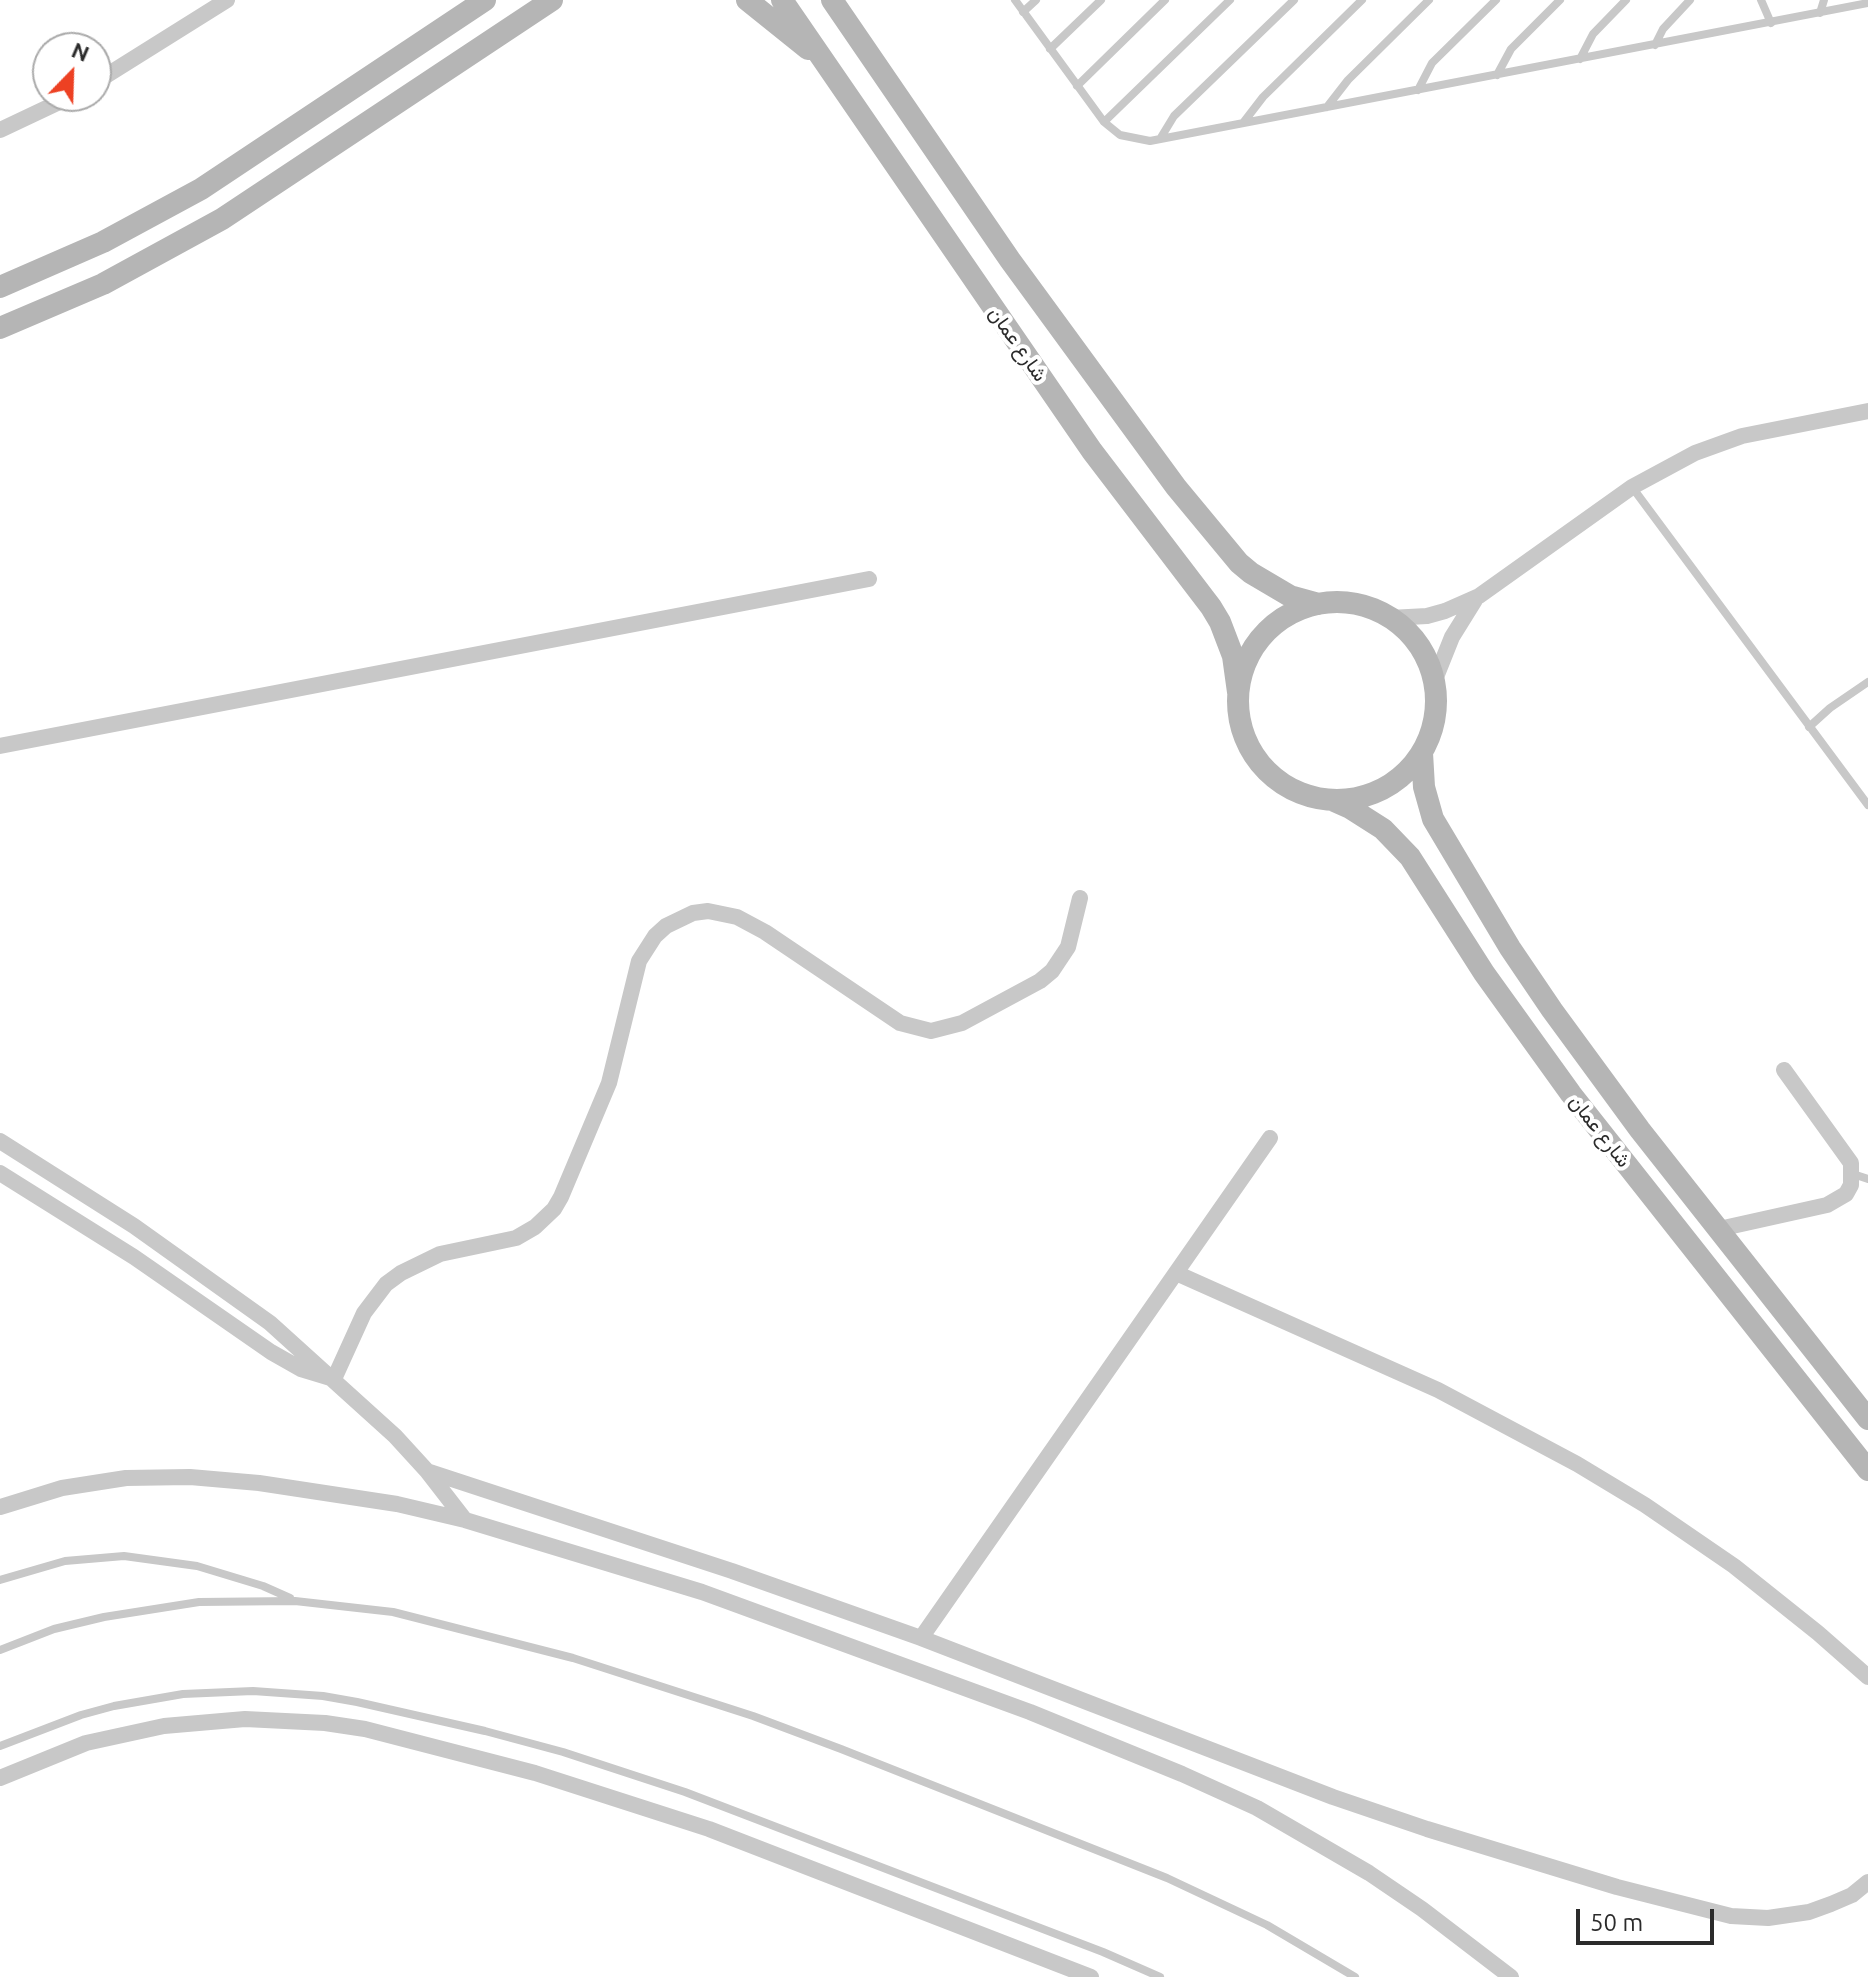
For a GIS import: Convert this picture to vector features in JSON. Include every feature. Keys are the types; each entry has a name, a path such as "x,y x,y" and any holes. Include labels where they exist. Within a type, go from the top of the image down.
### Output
{"main road":[{"path":"0,287 103,242 201,189 485,0"},
{"path":"0,328 103,284 222,219 552,0"},
{"path":"747,0 821,58"},
{"name":"شارع عمان","path":"782,0 1092,451 1211,607 1230,648 1238,692"},
{"path":"832,0 1010,260 1176,487 1239,563 1251,573 1290,596 1319,604"},
{"path":"1337,602 1356,605 1390,618 1419,646 1434,682 1435,719 1422,753 1409,770 1374,794 1332,800 1309,797 1288,788 1262,766 1244,737 1238,715 1242,671 1251,652 1263,634 1280,620 1298,610 1319,604 1337,602"},
{"name":"شارع عمان","path":"1422,753 1424,787 1433,819 1510,948 1595,1070 1868,1419"},
{"name":"شارع عمان","path":"1332,800 1383,829 1410,857 1484,973 1571,1094 1868,1470"}],"street":[{"path":"112,72 227,0"},
{"path":"0,130 38,112"},
{"path":"1390,618 1436,614 1479,596 1632,487 1695,453 1742,436 1868,411"},
{"path":"0,746 869,579"},
{"path":"1434,682 1452,637 1479,596"},
{"path":"334,1379 364,1313 374,1298 401,1273 440,1254 516,1238 535,1227 554,1209 609,1083 639,961 655,936 666,926 693,913 708,911 737,917 765,932 900,1023 931,1031 962,1023 1040,981 1052,971 1068,947 1080,898"},
{"path":"1719,1229 1838,1201 1860,1176 1784,1070"},
{"path":"921,1638 1270,1138"},
{"path":"0,1141 134,1226 236,1297 334,1379 395,1436 465,1520"},
{"path":"0,1173 134,1257 271,1352 301,1369 334,1379"},
{"path":"1176,1273 1438,1390 1577,1464 1645,1505 1734,1566 1868,1677"},
{"path":"427,1471 732,1571 921,1638 1333,1797 1522,1860 1731,1916 1786,1916 1831,1904 1852,1895 1868,1882"},
{"path":"0,1507 62,1488 94,1482 169,1477 259,1483 328,1492 465,1520 702,1592 953,1683 1182,1774 1257,1808 1369,1873 1511,1977"},
{"path":"0,1778 86,1743 164,1726 245,1719 325,1723 365,1729 535,1773 694,1824 1091,1977"}],"lane":[{"path":"1015,0 1104,122 1120,135 1150,141 1868,3"},
{"path":"1023,12 1036,0"},
{"path":"1050,49 1101,0"},
{"path":"1077,86 1165,0"},
{"path":"1104,122 1230,0"},
{"path":"1160,139 1174,116 1294,0"},
{"path":"1243,123 1255,105 1362,0"},
{"path":"1327,107 1348,80 1429,0"},
{"path":"1418,90 1432,63 1496,0"},
{"path":"1497,75 1511,49 1560,0"},
{"path":"1580,59 1593,34 1626,0"},
{"path":"1655,45 1668,22 1690,0"},
{"path":"1761,0 1771,23"},
{"path":"1820,13 1824,0"},
{"path":"1632,487 1868,805"},
{"path":"1809,727 1868,682"},
{"path":"0,1580 65,1561 124,1556 197,1566 263,1586 295,1601"},
{"path":"0,1650 54,1629 151,1608 199,1602 295,1601 393,1612 573,1658 753,1716 1167,1878 1267,1925 1355,1977"},
{"path":"0,1746 81,1715 183,1694 241,1691 288,1693 369,1705 563,1752 685,1792 1103,1952 1160,1977"}]}
